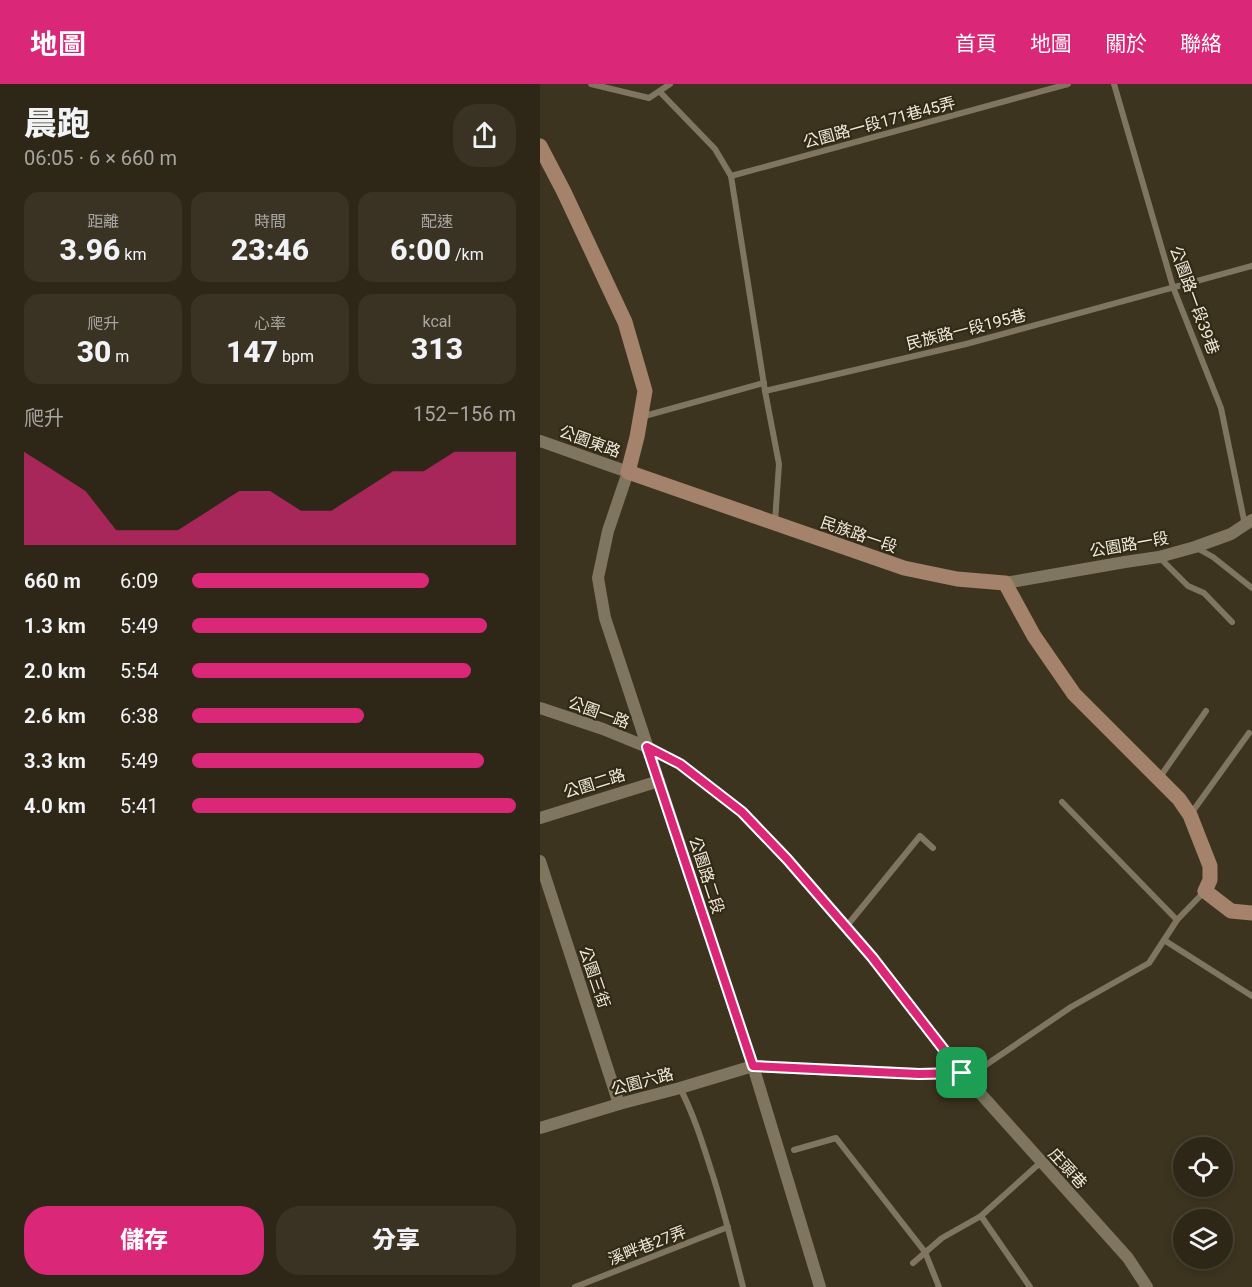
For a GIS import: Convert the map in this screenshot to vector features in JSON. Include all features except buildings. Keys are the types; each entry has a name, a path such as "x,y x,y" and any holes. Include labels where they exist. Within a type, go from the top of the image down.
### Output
{"street":[{"path":"540,146 626,322 645,391 638,437 628,472"},
{"name":"公園東路","path":"540,441 628,472"},
{"name":"民族路一段","path":"628,472 904,568 957,579 1005,583"},
{"name":"公園路二段","path":"628,472 608,531 598,578 605,618 753,1066 820,1287"},
{"name":"公園路一段","path":"1005,583 1159,557 1231,534 1248,523"},
{"path":"1005,583 1034,636 1074,694 1179,799 1190,815 1210,867 1210,880 1205,891 1232,911 1252,913"},
{"name":"公園一路","path":"540,708 603,729 647,747"},
{"name":"公園二路","path":"540,818 658,781"},
{"name":"公園三街","path":"540,861 620,1104"},
{"name":"公園六路","path":"540,1128 753,1066 919,1074 962,1073"},
{"name":"庄頭巷","path":"962,1073 1128,1258 1144,1286"}],"lane":[{"path":"591,84 649,98 670,84"},
{"name":"公園路一段171巷45弄","path":"731,176 1068,84"},
{"name":"公園路一段39巷","path":"1114,84 1173,287 1221,408 1248,523"},
{"path":"660,92 716,149 731,176 765,391 779,464 775,525"},
{"name":"民族路一段195巷","path":"765,391 966,345 1252,266"},
{"path":"641,417 764,383"},
{"path":"1195,547 1213,557 1252,588"},
{"path":"1159,557 1188,586 1204,593 1232,622"},
{"path":"1159,779 1206,711"},
{"path":"1190,815 1249,733"},
{"path":"647,747 680,764 742,812 787,859 872,957 962,1073 977,1071 1071,1007 1149,963 1178,920 1205,891"},
{"path":"1062,802 1178,920"},
{"path":"846,927 920,836 933,848"},
{"path":"1164,940 1252,996"},
{"path":"680,1088 694,1118 728,1227 743,1287"},
{"path":"794,1150 836,1138 925,1252 939,1287"},
{"path":"913,1263 942,1238 981,1216 1041,1162"},
{"path":"981,1216 1030,1287"},
{"name":"溪畔巷27弄","path":"575,1287 728,1227"}],"route":[{"path":"647,747 680,764 742,812 787,859 872,957 924,1027 962,1073 919,1074 753,1066 647,747"}]}
